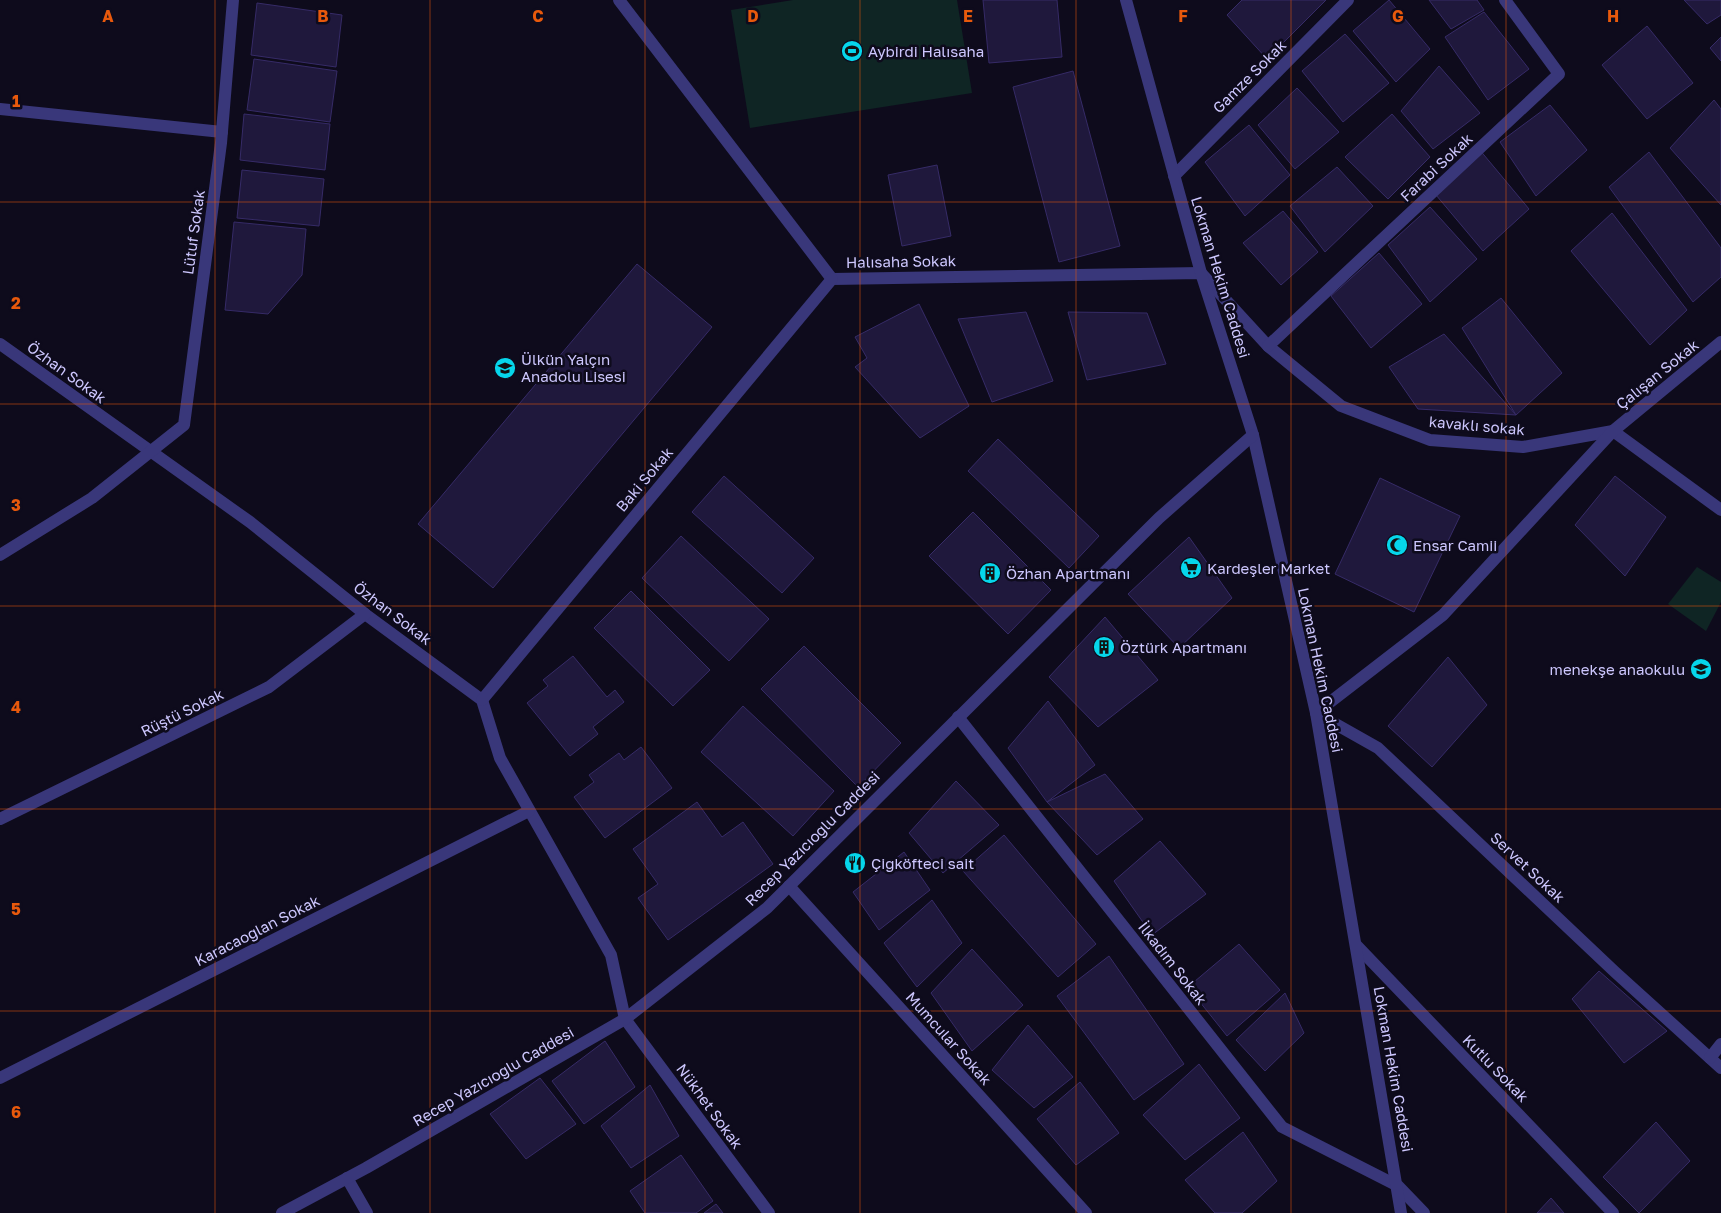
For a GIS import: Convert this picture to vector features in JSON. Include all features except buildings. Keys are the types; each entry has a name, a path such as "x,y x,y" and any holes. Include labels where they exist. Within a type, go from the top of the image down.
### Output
{"street":[{"name":"Lütuf Sokak","path":"0,555 92,498 184,425 222,132 234,0"},
{"name":"Halısaha Sokak","path":"619,0 832,279 1201,273"},
{"name":"Lokman Hekim Caddesi","path":"1126,0 1201,273 1252,435 1316,713 1402,1213"},
{"name":"Gamze Sokak","path":"1174,176 1348,0"},
{"name":"Farabi Sokak","path":"1268,346 1559,74 1505,0"},
{"path":"0,109 222,132"},
{"name":"kavaklı sokak","path":"1201,273 1268,346 1341,406 1430,440 1523,448 1614,430"},
{"name":"Baki Sokak","path":"482,700 832,279"},
{"name":"Çalışan Sokak","path":"1316,713 1443,615 1614,430 1721,342"},
{"name":"Özhan Sokak","path":"0,344 149,452 250,522 366,614 482,700"},
{"path":"1614,430 1721,510"},
{"name":"Recep Yazıcıoğlu Caddesi","path":"282,1213 347,1178 625,1019 767,908 1159,518 1252,435"},
{"name":"Rüştü Sokak","path":"0,819 269,687 366,614"},
{"path":"482,700 500,758 528,811 611,955 625,1019"},
{"name":"Servet Sokak","path":"1316,713 1378,748 1614,972 1721,1068"},
{"name":"İlkadım Sokak","path":"958,717 1282,1127 1398,1186"},
{"name":"Karacaoğlan Sokak","path":"0,1078 528,811"},
{"name":"Mumcular Sokak","path":"789,886 1086,1213"},
{"name":"Kutlu Sokak","path":"1356,945 1613,1213"},
{"name":"Nükhet Sokak","path":"625,1019 769,1213"},
{"path":"1710,1058 1721,1044"},
{"path":"347,1178 367,1213"},
{"path":"1398,1186 1424,1213"}],"green space":[{"name":"Aybirdi Halısaha","path":"793,0 957,0 972,93 750,128 731,10"},
{"path":"1697,567 1721,582 1721,602 1706,631 1668,604"}],"place":[{"name":"Aybirdi Halısaha","path":"852,51"},
{"name":"Ülkün Yalçın Anadolu Lisesi","path":"505,368"},
{"name":"Ensar Camii","path":"1397,545"},
{"name":"Kardeşler Market","path":"1191,568"},
{"name":"Özhan Apartmanı","path":"990,573"},
{"name":"Öztürk Apartmanı","path":"1104,647"},
{"name":"menekşe anaokulu","path":"1701,669"},
{"name":"Çiğköfteci sait","path":"855,863"}]}
